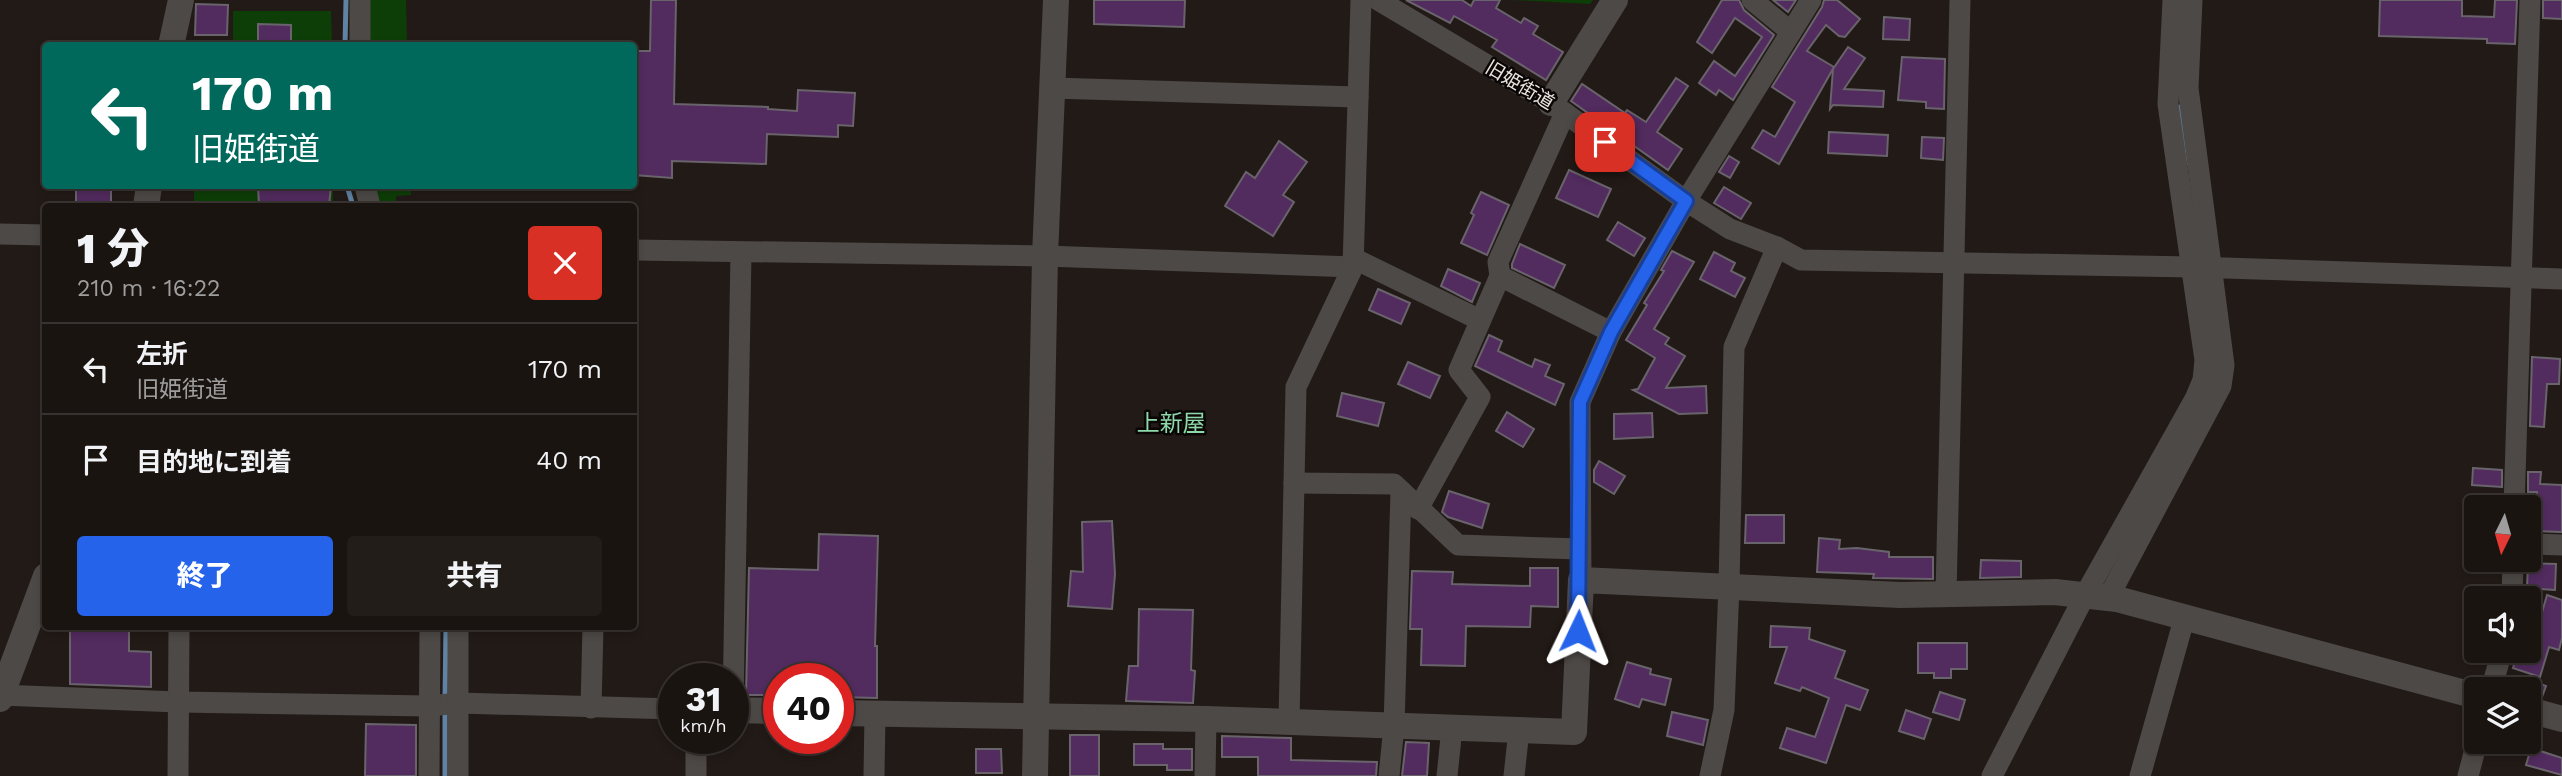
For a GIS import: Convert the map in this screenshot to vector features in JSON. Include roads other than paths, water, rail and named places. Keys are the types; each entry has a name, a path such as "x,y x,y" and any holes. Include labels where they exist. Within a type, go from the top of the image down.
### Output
{"street":[{"path":"170,0 181,0 172,42"},
{"path":"360,0 360,42"},
{"path":"1035,776 1045,257 1056,0"},
{"path":"1289,721 1296,387 1353,262 1361,0"},
{"path":"1418,509 1480,397 1459,370 1500,276 1498,262 1558,108 1615,0"},
{"path":"1752,0 1791,32"},
{"path":"854,713 1289,721 1574,732 1580,580 1580,402 1611,332 1686,201 1811,0"},
{"path":"1946,594 1960,0"},
{"path":"1992,776 2221,386 2224,356 2168,104 2173,0"},
{"path":"2192,0 2188,88 2203,267"},
{"path":"2514,495 2530,0"},
{"name":"旧姫街道","path":"1391,3 1558,108 1686,201 1730,229 1777,247 1801,260 1954,264"},
{"path":"1052,88 1358,97"},
{"path":"0,234 42,235"},
{"path":"1710,776 1724,710 1734,347 1777,247"},
{"path":"637,250 1353,262 1480,320"},
{"path":"734,663 741,253"},
{"path":"1954,264 2203,267 2562,278"},
{"path":"1500,276 1611,332"},
{"path":"1294,483 1394,484 1458,545 1580,549"},
{"path":"1389,776 1394,726 1401,491"},
{"path":"2541,544 2562,545"},
{"path":"1580,580 1729,586 1795,592 1900,595 2055,592 2096,596 2185,616 2464,693"},
{"path":"42,586 0,696 178,702 658,709"},
{"path":"2140,776 2185,616"},
{"path":"178,776 179,630"},
{"path":"429,776 430,630"},
{"path":"457,776 458,630"},
{"path":"591,708 593,630"},
{"path":"2541,713 2562,719"},
{"path":"874,776 875,714"},
{"path":"1205,776 1206,719"},
{"path":"1447,776 1452,728"},
{"path":"1514,776 1519,730"},
{"path":"696,754 696,776"},
{"path":"2468,776 2474,754"}],"waterway":[{"path":"345,42 346,0"},
{"path":"2180,107 2187,163"},
{"path":"348,189 352,203"},
{"path":"445,699 446,630"},
{"path":"445,709 445,776"}],"district":[{"name":"上新屋","path":"1171,423"}]}
